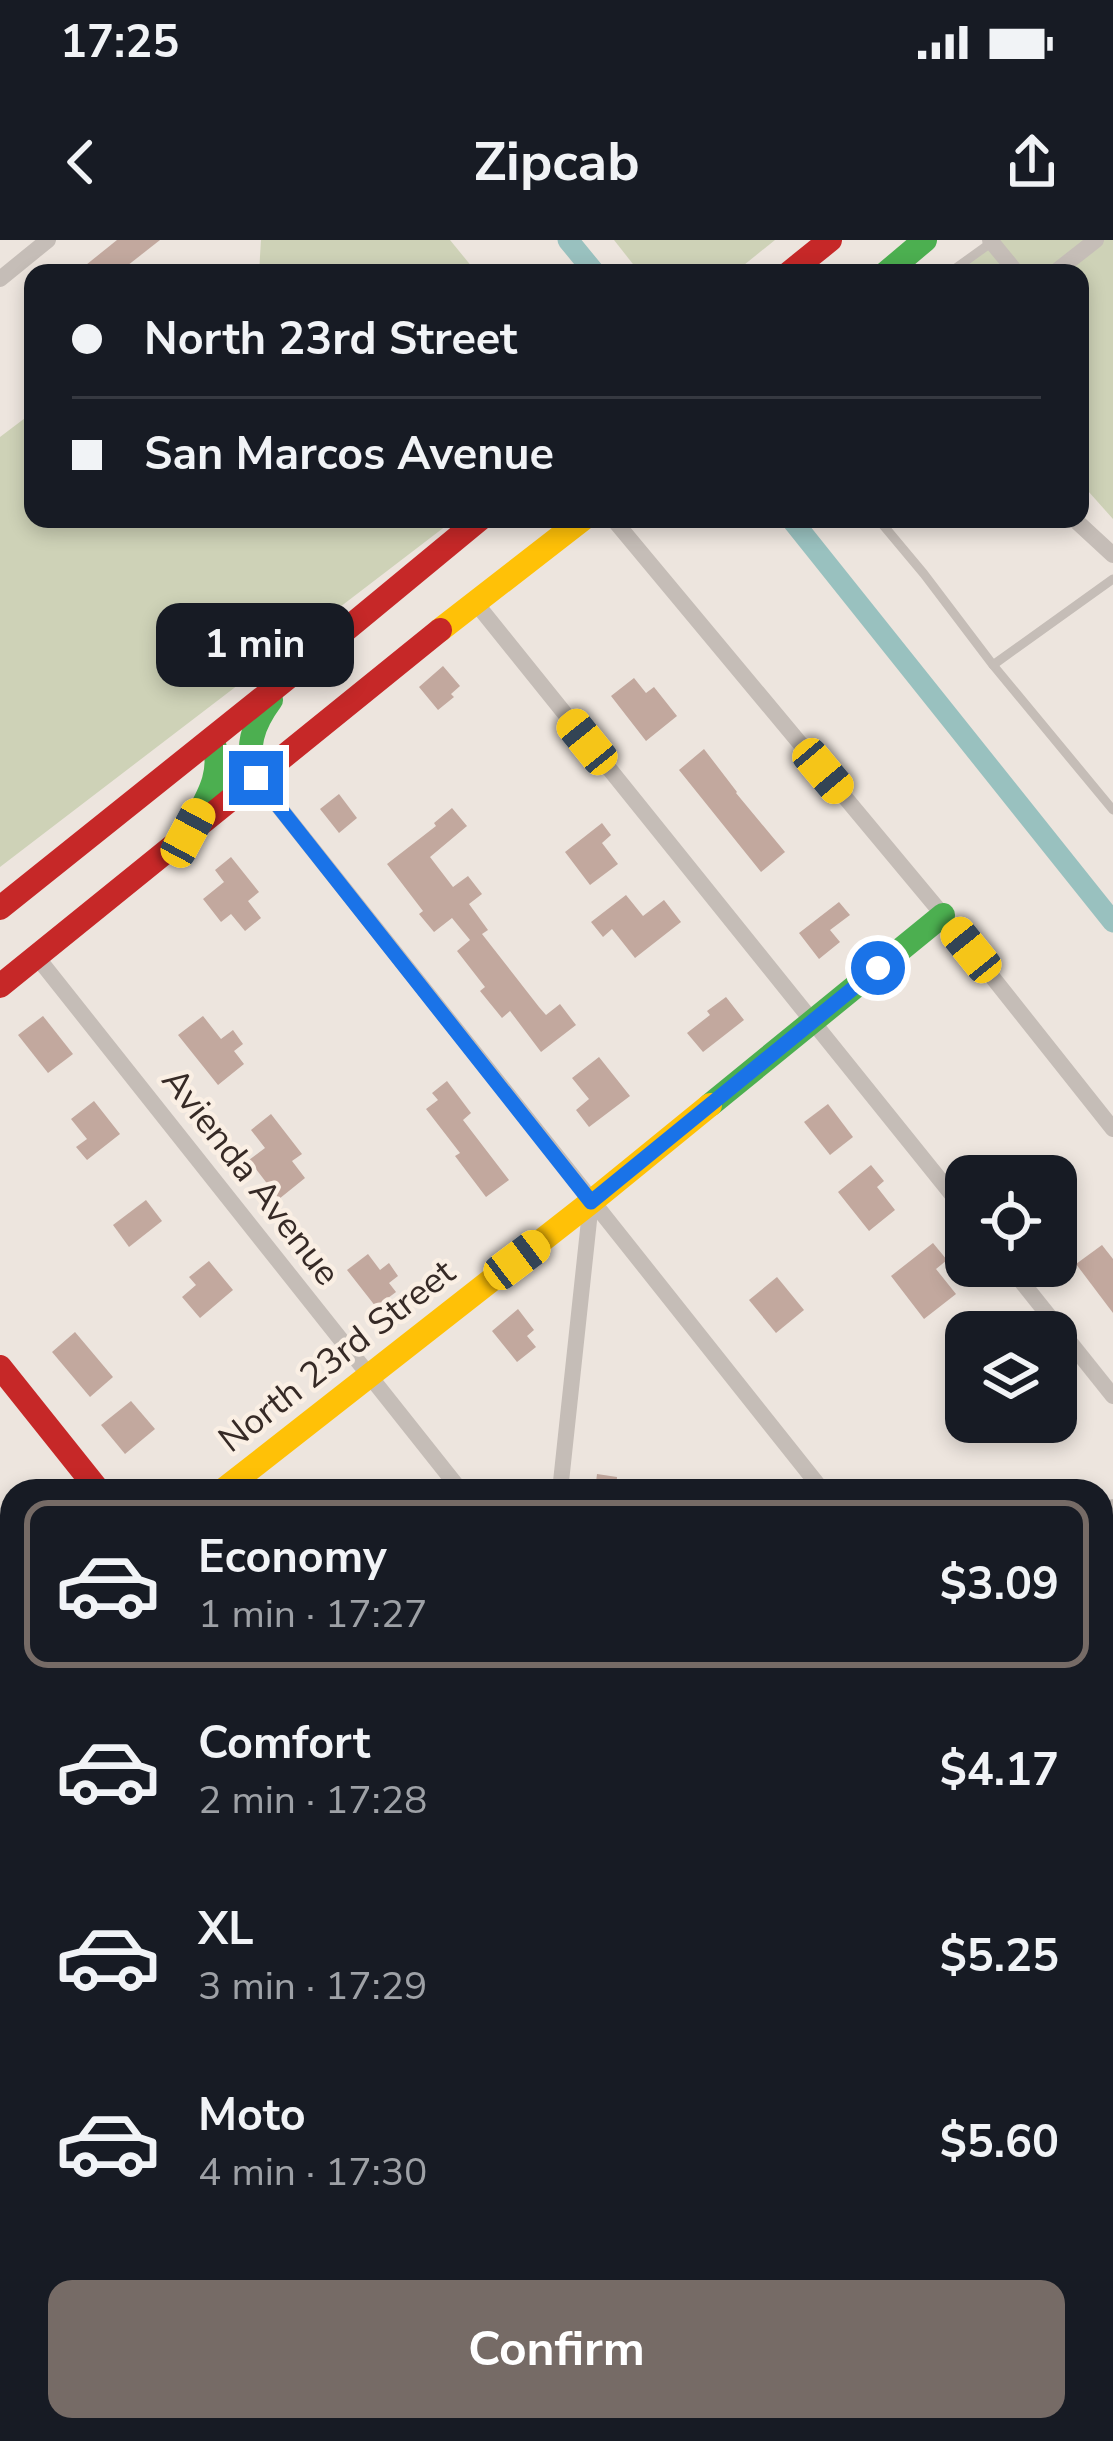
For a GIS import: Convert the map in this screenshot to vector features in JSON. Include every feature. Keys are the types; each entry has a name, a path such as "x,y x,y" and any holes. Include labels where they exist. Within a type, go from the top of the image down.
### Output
{"main road":[{"path":"799,264 830,240"},
{"path":"897,264 925,240"},
{"path":"0,908 469,528"},
{"path":"0,986 571,528"},
{"path":"256,778 247,756 253,730 285,680"},
{"path":"188,833 218,768 212,739"},
{"name":"North 23rd Street","path":"237,1479 591,1202 943,915"},
{"path":"0,1366 89,1479"}],"street":[{"path":"0,279 48,240"},
{"path":"1065,264 1096,240"},
{"path":"620,528 943,915 1113,1130"},
{"path":"1084,528 1113,555"},
{"path":"475,602 945,1186"},
{"path":"256,778 813,1479"},
{"name":"Avienda Avenue","path":"37,957 451,1479"},
{"path":"561,1479 591,1202"},
{"path":"1026,1287 1113,1396"}],"lane":[{"path":"961,264 991,241"},
{"path":"886,528 1113,810"},
{"path":"993,665 1113,579"}],"green space":[{"path":"261,240 450,240 470,264 260,264"},
{"path":"614,240 775,240 745,264 633,264"},
{"path":"988,240 1113,240 1113,519 1089,492 1089,264 965,264"},
{"path":"24,419 24,528 443,528 0,867 0,437"}],"building":[{"path":"117,240 160,240 129,264 87,264"},
{"path":"443,666 460,686 438,710 419,687"},
{"path":"634,678 646,693 654,687 677,716 646,741 611,696"},
{"path":"704,749 785,852 761,872 679,770"},
{"path":"339,794 357,818 339,833 320,809"},
{"path":"452,808 467,826 430,857 453,887 468,876 482,894 469,904 488,930 482,934 546,1015 560,1004 576,1025 541,1052 510,1011 502,1018 480,991 485,987 457,951 470,940 452,918 434,932 387,864"},
{"path":"602,823 611,835 602,843 618,864 590,885 565,852"},
{"path":"231,857 259,892 248,901 261,918 245,931 231,914 221,922 203,899 224,882 215,870"},
{"path":"626,895 643,916 664,900 681,922 635,958 612,929 603,937 591,922"},
{"path":"839,902 850,915 830,930 840,942 819,959 799,933"},
{"path":"726,997 744,1020 703,1052 687,1033"},
{"path":"43,1016 73,1054 48,1073 18,1035"},
{"path":"203,1016 221,1039 233,1030 243,1044 234,1051 244,1064 218,1085 178,1035"},
{"path":"599,1057 630,1096 589,1127 576,1110 589,1099 572,1078"},
{"path":"447,1081 471,1113 463,1120 509,1180 486,1197 426,1109 438,1100 432,1093"},
{"path":"94,1101 120,1134 87,1160 76,1147 87,1139 71,1119"},
{"path":"828,1104 853,1137 830,1155 804,1122"},
{"path":"271,1114 302,1154 292,1161 305,1178 279,1199 249,1160 265,1148 251,1130"},
{"path":"871,1165 884,1181 877,1187 895,1210 869,1231 838,1192"},
{"path":"146,1200 162,1221 129,1247 113,1225"},
{"path":"933,1243 945,1258 936,1269 945,1287 956,1294 924,1319 891,1276"},
{"path":"1102,1245 1113,1259 1113,1313 1077,1265"},
{"path":"368,1254 380,1270 389,1263 398,1276 389,1283 396,1292 376,1307 347,1270"},
{"path":"209,1261 233,1290 200,1318 182,1297 196,1285 189,1277"},
{"path":"777,1277 804,1310 776,1333 749,1300"},
{"path":"518,1309 534,1330 527,1336 536,1347 517,1362 492,1331"},
{"path":"75,1332 113,1377 90,1397 52,1352"},
{"path":"131,1401 155,1429 125,1454 101,1425"}],"waterway":[{"path":"568,240 588,264"},
{"path":"798,528 1113,922"}],"traffic: fast":[{"path":"897,264 925,240"},
{"path":"256,778 252,737 271,700"},
{"path":"193,824 216,772 212,739"},
{"path":"710,1105 943,915"}],"traffic: slow":[{"path":"440,630 571,528"},
{"path":"237,1479 710,1105"}],"traffic: jam":[{"path":"800,264 830,240"},
{"path":"0,908 469,528"},
{"path":"0,986 440,630"},
{"path":"0,1367 89,1479"}],"route":[{"path":"256,778 591,1202 878,968"}]}
